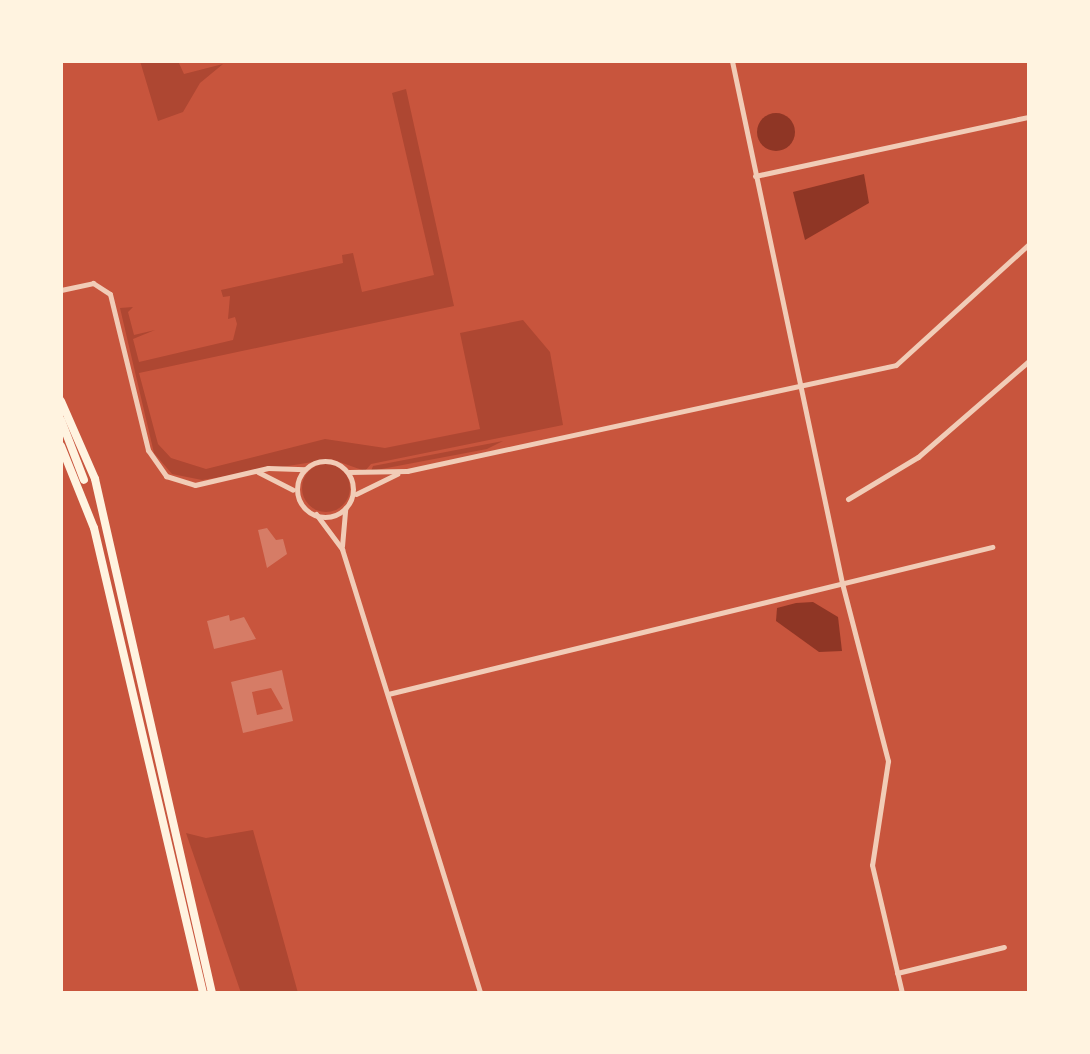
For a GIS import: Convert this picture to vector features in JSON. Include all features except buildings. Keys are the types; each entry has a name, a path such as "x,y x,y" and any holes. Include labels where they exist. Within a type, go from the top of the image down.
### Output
{"main road":[{"path":"61,401 95,479 212,993"},
{"path":"61,420 81,465 203,993"},
{"path":"61,446 94,528"}],"street":[{"path":"732,61 842,583 888,761 872,865 902,993"},
{"path":"755,176 1029,117"},
{"path":"61,290 93,283 110,294 148,450 161,471 195,485 255,472 305,469 331,464 349,471 407,471 895,365 1029,244"},
{"path":"848,499 918,457 1029,361"},
{"path":"293,490 305,469"},
{"path":"349,471 354,496"},
{"path":"342,549 345,508 354,496 407,471"},
{"path":"255,472 293,490 299,504 316,514 342,549 480,993"},
{"path":"316,514 345,508"},
{"path":"388,694 992,547"},
{"path":"897,973 1004,947"}],"shaded area":[{"path":"140,61 178,61 184,74 223,64 200,83 183,112 158,121"},
{"path":"406,89 454,306 139,373 158,444 171,458 206,469 325,439 385,448 480,429 460,333 523,320 550,352 563,425 371,464 365,471 331,459 202,480 172,474 154,453 120,308 133,307 128,312 134,335 155,330 133,339 139,362 233,340 237,324 235,317 228,319 230,296 223,297 221,290 343,263 342,255 353,253 362,292 434,275 392,93"},
{"path":"776,113 789,119 795,132 789,145 776,151 763,145 757,132 763,119"},
{"path":"864,174 869,203 805,240 793,192"},
{"path":"503,441 487,449 371,471 373,466"},
{"path":"326,464 343,471 350,488 343,505 326,512 309,505 302,488 309,471"},
{"path":"813,602 838,617 842,651 819,652 776,621 777,608"},
{"path":"253,830 298,993 241,993 186,833 206,838"}]}
